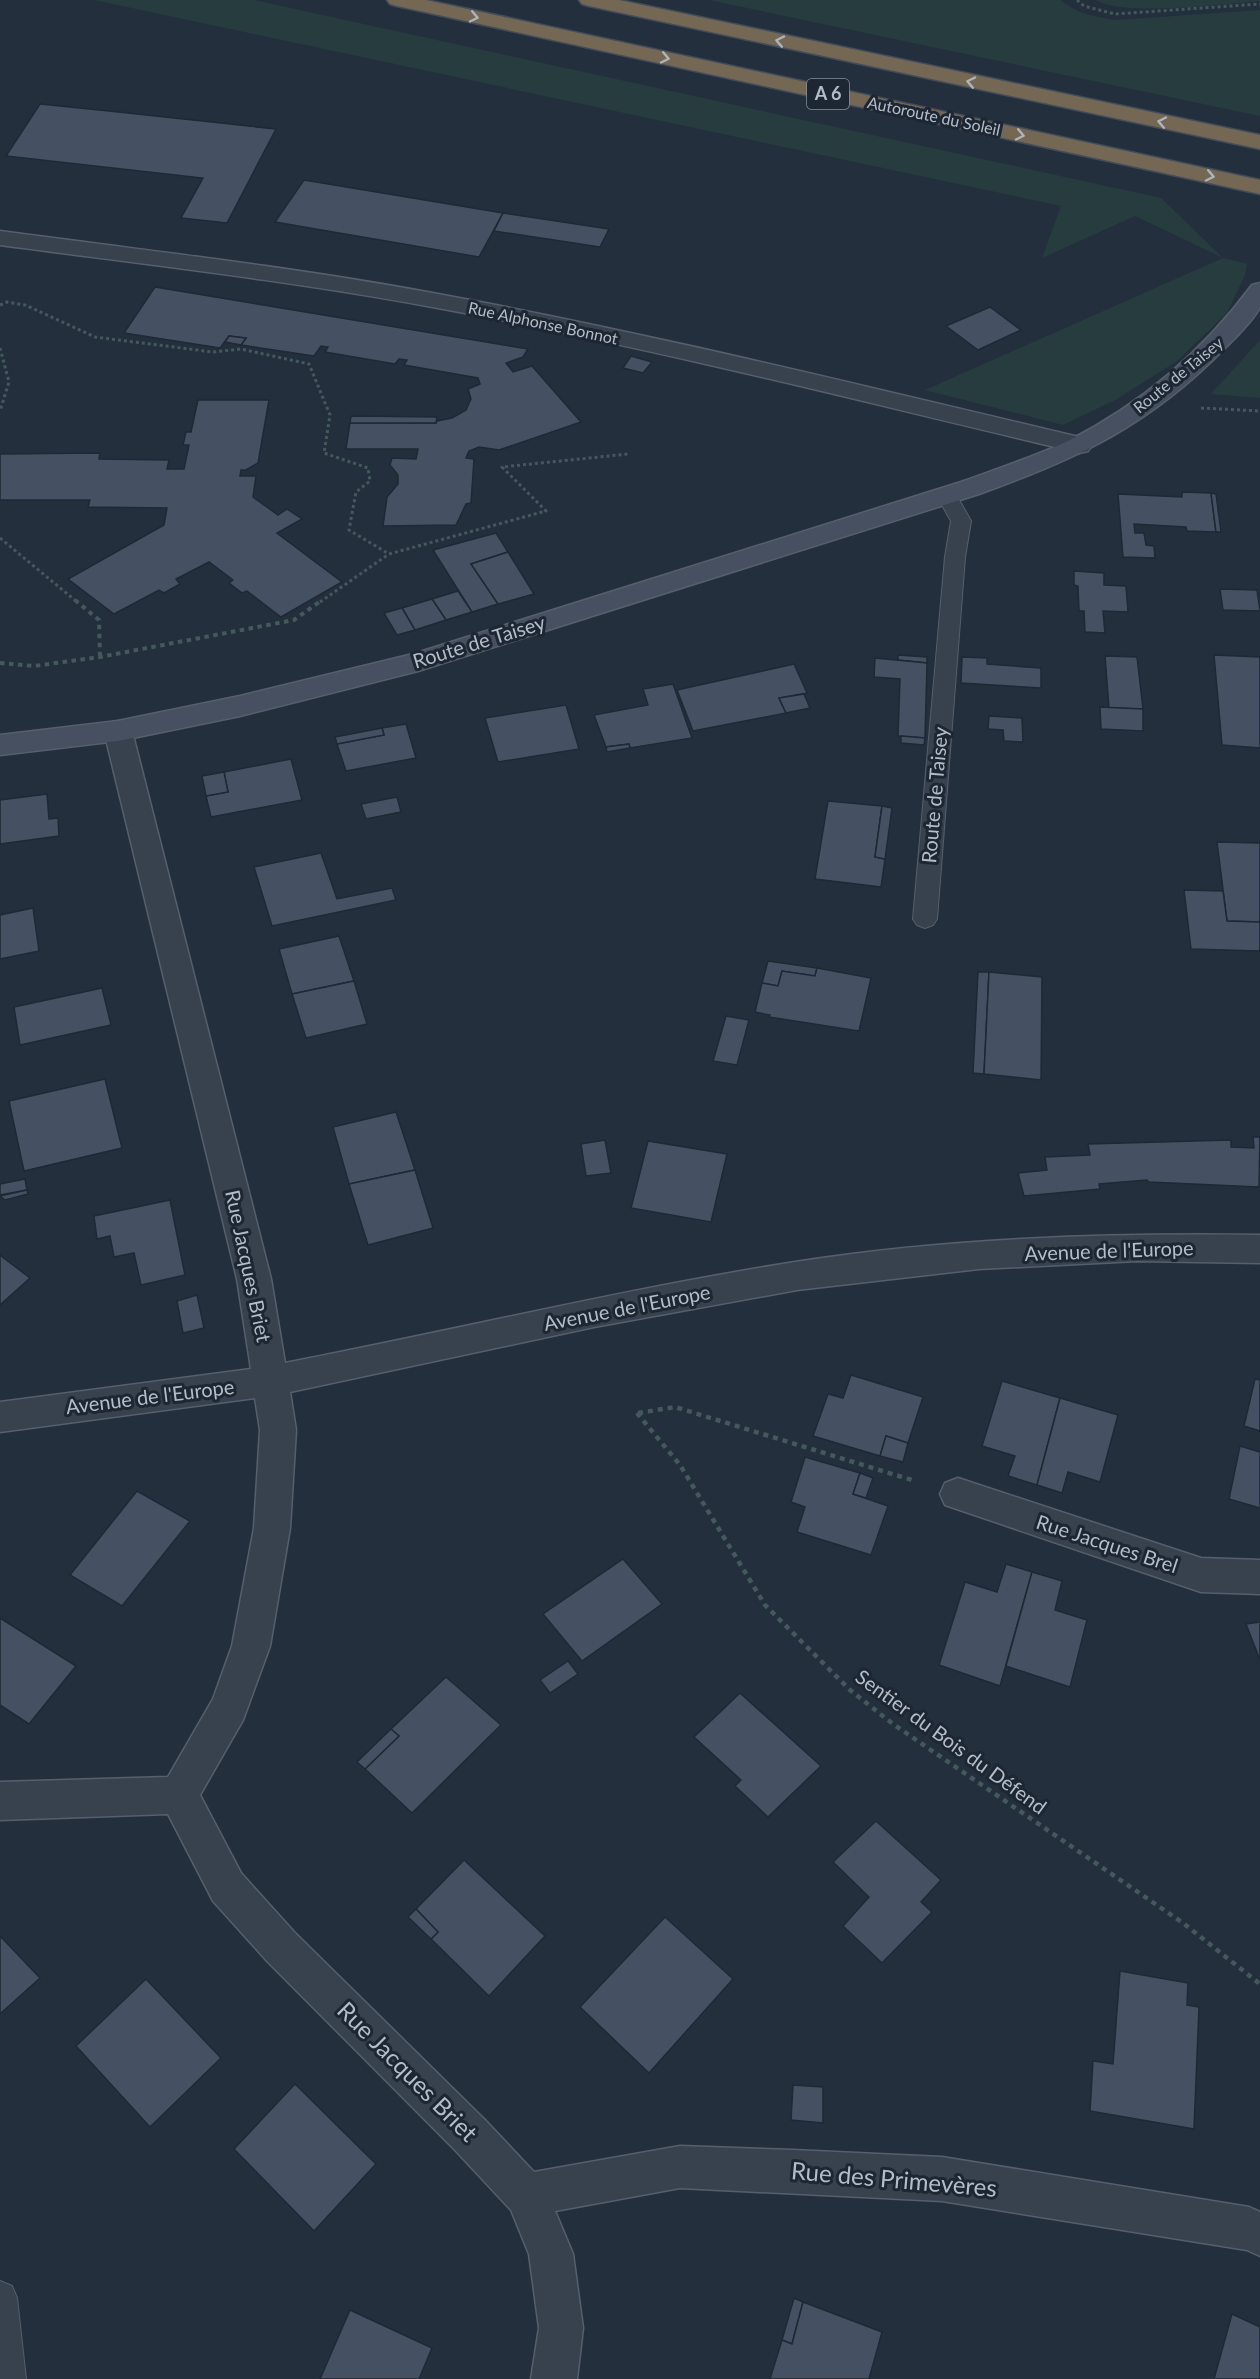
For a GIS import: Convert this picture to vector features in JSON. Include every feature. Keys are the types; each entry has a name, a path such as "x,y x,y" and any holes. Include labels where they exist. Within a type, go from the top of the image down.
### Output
{"highway":[{"name":"Autoroute du Soleil","path":"397,0 1260,187"},
{"name":"A 6","path":"589,0 1260,142"}],"street":[{"name":"Rue Alphonse Bonnot","path":"0,238 425,298 664,347 1079,445"},
{"name":"Route de Taisey","path":"0,745 118,730 240,706 418,662 947,496 1043,461 1079,445 1143,406 1228,333 1260,290"},
{"name":"Rue Jacques Briet","path":"118,730 254,1280 278,1430 272,1528 251,1646 229,1707 179,1795 227,1887 280,1947 470,2134 526,2195 551,2254 561,2328 554,2379"},
{"name":"Avenue de l'Europe","path":"0,1416 271,1381 594,1313 797,1276 979,1255 1137,1247 1260,1249"},
{"name":"Rue Jacques Brel","path":"958,1494 1201,1575 1260,1577"},
{"path":"0,1801 179,1795"},
{"name":"Rue des Primevères","path":"526,2195 680,2167 804,2171 942,2179 1249,2229 1260,2234"}],"lane":[{"name":"Route de Taisey","path":"925,919 955,557 961,521 947,496"},
{"path":"0,2298 9,2379"}],"path":[{"path":"1077,0 1084,6 1115,14 1260,4"},
{"path":"0,305 7,302 25,305 95,337 213,352 241,349 309,364 330,415 324,453 368,468 370,481 356,492 349,530 389,554"},
{"path":"0,348 9,382 0,411"},
{"path":"0,663 34,666 100,657 294,620 389,554 546,511 502,466 627,454"},
{"path":"0,538 99,620 100,657"},
{"name":"Sentier du Bois du Défend","path":"958,1494 675,1407 637,1413 680,1465 765,1605 850,1690 893,1724 1183,1923 1260,1984"}],"green space":[{"path":"94,0 254,0 1161,198 1223,258 1135,216 1042,258 1061,206"},
{"path":"709,0 1061,0 1080,12 1116,20 1260,10 1260,116"},
{"path":"1096,0 1260,1 1150,9 1109,5"},
{"path":"1223,258 1247,264 1245,275 1227,313 1176,362 1115,400 1063,425 925,390"},
{"path":"1260,340 1260,398 1211,394"}],"building":[{"path":"40,104 276,129 227,223 181,218 203,178 6,156"},
{"path":"304,180 503,213 479,257 275,222"},
{"path":"503,213 609,229 600,247 494,231"},
{"path":"155,287 528,349 523,357 506,363 513,372 532,366 581,422 499,450 479,447 469,451 466,458 474,459 471,503 466,504 456,525 383,526 387,497 398,484 398,475 390,465 392,458 416,459 418,449 346,449 350,423 436,423 452,418 466,410 471,399 468,389 480,384 478,378 404,365 407,360 399,359 395,364 325,352 328,347 321,346 314,356 241,345 246,338 229,336 220,348 124,333"},
{"path":"990,307 1021,330 978,350 946,326"},
{"path":"229,336 246,338 241,345 225,342"},
{"path":"631,356 652,362 643,373 623,368"},
{"path":"198,400 269,400 258,463 246,470 241,470 240,476 256,476 253,497 278,515 287,509 302,519 277,533 342,582 281,617 247,591 242,593 229,583 233,580 209,562 176,579 180,584 164,593 159,590 114,614 68,579 164,525 167,508 88,507 90,500 0,500 0,454 100,453 99,459 169,460 167,469 184,469 189,445 183,445 186,432 191,432"},
{"path":"351,416 437,417 436,423 350,423"},
{"path":"1182,492 1211,493 1216,532 1187,531 1186,527 1134,524 1135,533 1144,533 1146,545 1154,546 1155,558 1123,557 1118,494 1182,497"},
{"path":"1211,493 1216,494 1221,532 1216,532"},
{"path":"496,533 508,552 471,564 498,604 472,612 433,550"},
{"path":"508,552 534,594 498,604 471,564"},
{"path":"1074,571 1104,573 1104,585 1126,586 1128,612 1103,611 1105,633 1085,632 1084,611 1079,611 1078,586 1074,585"},
{"path":"1220,589 1257,590 1260,611 1223,610"},
{"path":"458,591 472,612 446,620 432,599"},
{"path":"432,599 446,620 415,630 402,608"},
{"path":"402,608 415,630 397,635 384,613"},
{"path":"898,655 927,657 927,663 898,660"},
{"path":"1214,655 1260,657 1260,748 1222,745"},
{"path":"1105,656 1137,657 1143,709 1109,708"},
{"path":"962,657 987,658 987,664 1041,668 1041,688 961,683"},
{"path":"875,658 927,663 925,738 898,736 900,679 874,677"},
{"path":"794,664 807,693 779,698 786,713 693,731 677,690"},
{"path":"673,684 692,738 630,748 629,744 606,747 594,715 648,705 643,689"},
{"path":"804,694 810,708 786,713 779,698"},
{"path":"566,705 579,749 498,762 485,718"},
{"path":"1100,707 1143,709 1143,731 1101,729"},
{"path":"989,716 1022,718 1023,742 1004,741 1003,730 988,729"},
{"path":"406,724 416,758 346,771 337,744 384,735 382,728"},
{"path":"382,728 384,735 337,744 335,737"},
{"path":"901,736 925,738 924,745 901,743"},
{"path":"629,744 630,748 607,752 606,747"},
{"path":"291,759 302,800 211,817 206,796 228,792 224,772"},
{"path":"224,772 228,792 206,796 202,776"},
{"path":"47,794 49,819 58,818 59,836 0,844 0,800"},
{"path":"397,797 401,812 366,819 361,804"},
{"path":"828,801 882,806 875,857 885,859 881,887 815,879"},
{"path":"882,806 892,808 885,859 875,857"},
{"path":"1217,842 1260,843 1260,922 1227,921"},
{"path":"321,853 337,899 392,888 396,900 272,926 254,867"},
{"path":"1184,890 1223,891 1227,921 1260,922 1260,951 1191,949"},
{"path":"33,908 39,951 0,959 0,915"},
{"path":"339,936 354,981 292,994 279,949"},
{"path":"768,961 817,968 815,976 782,971 778,986 762,983"},
{"path":"817,968 871,978 859,1031 769,1017 770,1015 755,1012 762,983 778,986 782,971 815,976"},
{"path":"978,972 989,972 984,1074 973,1073"},
{"path":"989,972 1042,977 1041,1080 984,1074"},
{"path":"354,981 367,1024 306,1038 292,994"},
{"path":"102,988 111,1025 20,1045 14,1007"},
{"path":"726,1016 749,1020 737,1065 713,1061"},
{"path":"105,1079 122,1148 24,1171 9,1101"},
{"path":"396,1112 415,1170 349,1184 333,1127"},
{"path":"1253,1137 1260,1137 1259,1187 1149,1182 1147,1180 1099,1184 1100,1189 1024,1196 1018,1173 1047,1170 1045,1157 1090,1155 1088,1144 1231,1140 1231,1147 1254,1148"},
{"path":"605,1140 611,1173 586,1176 581,1144"},
{"path":"648,1141 727,1154 711,1222 631,1208"},
{"path":"415,1170 433,1228 368,1245 349,1184"},
{"path":"25,1179 27,1190 0,1195 0,1184"},
{"path":"27,1190 28,1194 5,1200 0,1196"},
{"path":"170,1200 185,1275 141,1285 134,1253 114,1257 110,1236 97,1239 94,1216"},
{"path":"0,1255 30,1278 0,1305"},
{"path":"197,1295 204,1328 183,1333 177,1301"},
{"path":"851,1375 923,1397 908,1443 886,1436 880,1456 813,1436 828,1394 843,1398"},
{"path":"1255,1379 1260,1380 1260,1431 1244,1426"},
{"path":"1002,1381 1060,1398 1037,1485 1008,1476 1015,1456 982,1446"},
{"path":"1060,1398 1118,1415 1100,1482 1068,1472 1062,1493 1037,1485"},
{"path":"886,1436 908,1443 903,1462 880,1456"},
{"path":"1240,1446 1260,1452 1260,1508 1229,1499"},
{"path":"805,1457 860,1473 853,1494 888,1506 871,1555 797,1532 805,1507 791,1502"},
{"path":"860,1473 873,1478 866,1498 853,1494"},
{"path":"137,1491 190,1521 122,1606 70,1575"},
{"path":"623,1559 662,1604 582,1661 543,1614"},
{"path":"1006,1564 1032,1572 1000,1686 939,1665 965,1582 997,1592"},
{"path":"1032,1572 1062,1581 1055,1610 1087,1620 1070,1687 1006,1666"},
{"path":"0,1618 76,1666 29,1724 0,1705"},
{"path":"1260,1622 1260,1660 1246,1624"},
{"path":"568,1661 578,1674 550,1693 540,1680"},
{"path":"446,1677 501,1725 412,1813 365,1769 399,1736 391,1729"},
{"path":"740,1693 821,1766 768,1817 735,1786 741,1780 694,1737"},
{"path":"391,1729 399,1736 365,1769 357,1762"},
{"path":"876,1821 941,1880 921,1902 932,1912 882,1963 843,1926 869,1897 833,1862"},
{"path":"464,1860 545,1936 489,1996 431,1939 438,1932 416,1909"},
{"path":"416,1909 438,1932 431,1939 408,1917"},
{"path":"665,1917 733,1979 649,2073 580,2007"},
{"path":"0,1936 40,1978 0,2014"},
{"path":"1120,1971 1188,1983 1187,2005 1199,2007 1194,2129 1090,2111 1093,2061 1113,2064"},
{"path":"146,1979 221,2058 150,2127 76,2046"},
{"path":"295,2084 376,2164 314,2231 234,2149"},
{"path":"793,2085 823,2087 823,2123 791,2120"},
{"path":"794,2298 803,2302 792,2344 782,2340"},
{"path":"803,2302 882,2332 869,2379 770,2379 782,2340 792,2344"},
{"path":"350,2310 432,2348 419,2379 320,2379"},
{"path":"1232,2314 1260,2327 1260,2379 1214,2379"}]}
